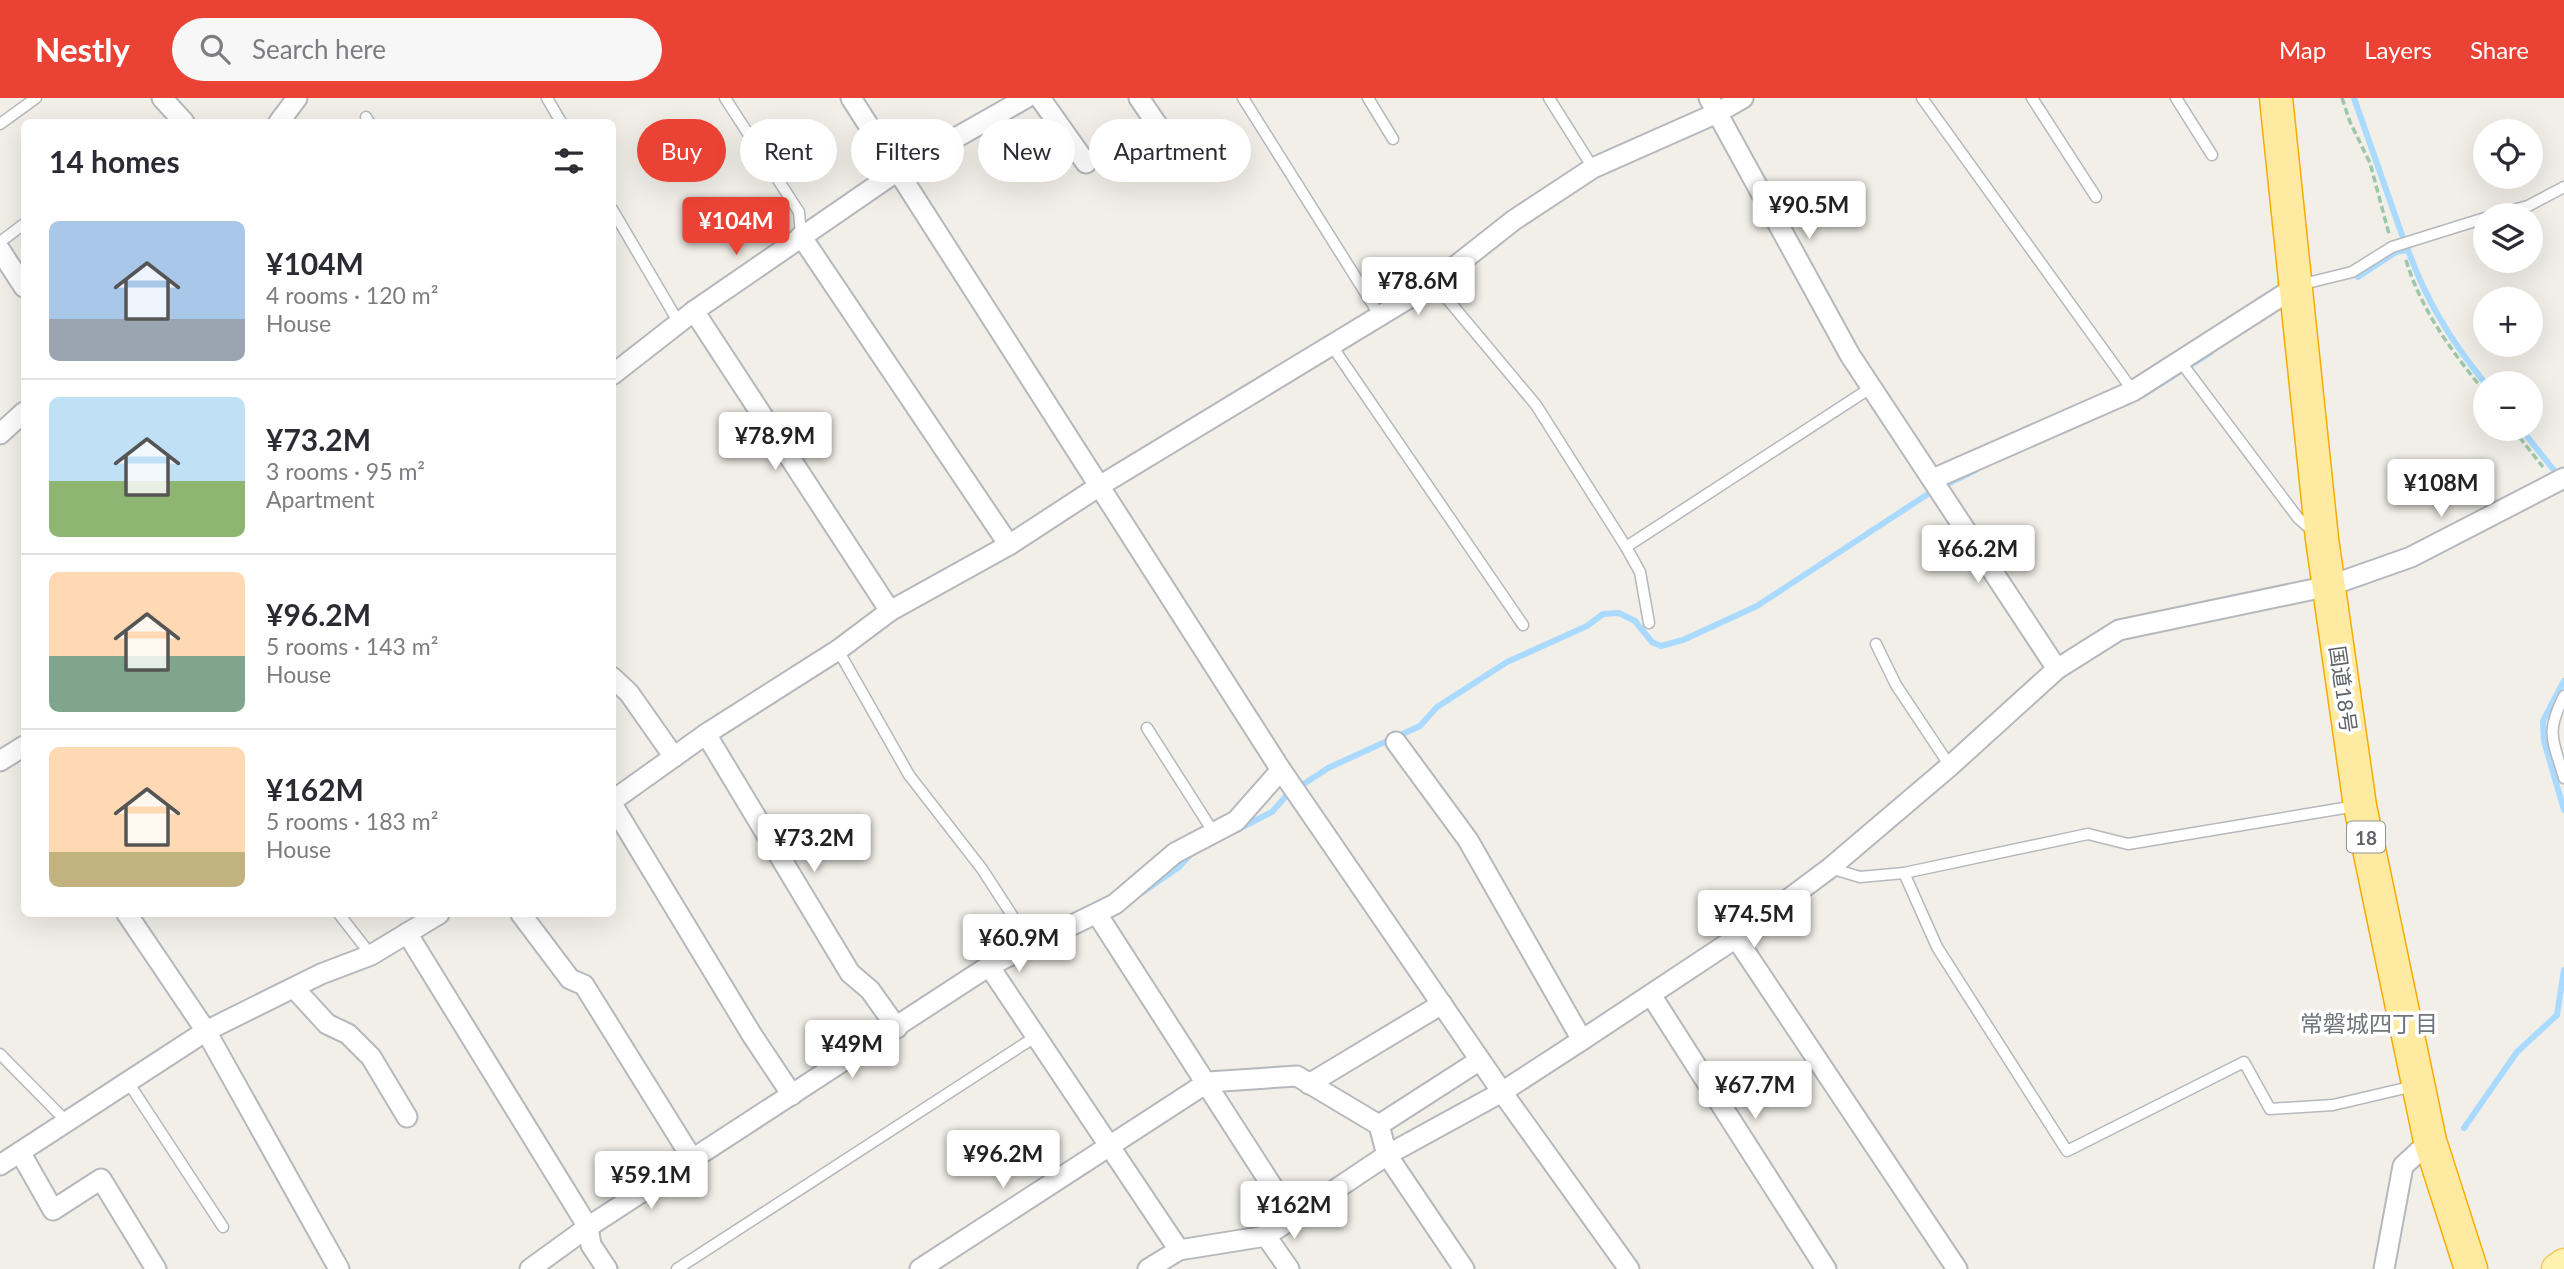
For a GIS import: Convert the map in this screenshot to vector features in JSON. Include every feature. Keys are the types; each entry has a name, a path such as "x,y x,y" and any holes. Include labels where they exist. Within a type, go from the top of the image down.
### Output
{"highway":[{"name":"国道18号","path":"2276,98 2322,539 2360,806 2416,1085 2430,1141 2471,1269"}],"main road":[{"path":"2557,1269 2564,1264"}],"street":[{"path":"162,98 175,119"},
{"path":"281,119 297,98"},
{"path":"852,98 866,119"},
{"path":"964,133 1026,98"},
{"path":"1040,98 1086,163"},
{"path":"1139,98 1153,119"},
{"path":"616,799 706,734 838,650 890,611 1009,545 1101,485 1434,283 1514,220 1593,168 1713,106 1743,98"},
{"path":"1713,106 1827,316 2057,669"},
{"path":"616,372 687,317 881,182"},
{"path":"907,182 1281,770 1480,1060 1629,1269"},
{"path":"801,236 1009,545"},
{"path":"0,250 21,282"},
{"path":"1933,479 2133,391 2297,286"},
{"path":"687,317 890,611"},
{"path":"0,434 21,415"},
{"path":"1148,1269 1179,1250 1266,1236 1387,1155 1502,1091 1651,995 1736,938 1830,868 1951,766 2057,669 2119,630 2329,586 2411,557 2559,481"},
{"path":"616,681 629,693 674,757"},
{"path":"706,734 850,973 870,990 897,1028"},
{"path":"1396,742 1468,839 1582,1040"},
{"path":"0,761 21,753"},
{"path":"530,1269 588,1227 989,966 1115,904 1175,853 1236,821 1281,770"},
{"path":"616,809 752,1035 792,1095"},
{"path":"1097,914 1208,1082 1292,1217"},
{"path":"129,917 206,1031 339,1269"},
{"path":"0,1165 206,1031 371,955 434,917"},
{"path":"523,917 570,979 584,985 693,1160"},
{"path":"407,933 588,1227 591,1245 607,1269"},
{"path":"1736,938 1957,1269"},
{"path":"989,966 1179,1250"},
{"path":"295,988 327,1024 348,1034 371,1057 407,1116"},
{"path":"1651,995 1826,1269"},
{"path":"1309,1083 1441,1004"},
{"path":"1379,1125 1480,1060"},
{"path":"920,1269 1208,1082 1297,1076 1379,1125 1387,1155 1464,1269"},
{"path":"2384,1269 2403,1166 2430,1141"},
{"path":"20,1152 53,1210 101,1179 156,1269"},
{"path":"1266,1236 1289,1269"}],"lane":[{"path":"0,124 36,98"},
{"path":"547,98 559,119"},
{"path":"725,98 799,212 801,236"},
{"path":"1243,98 1380,316"},
{"path":"1368,98 1393,139"},
{"path":"1549,98 1593,168"},
{"path":"1922,98 2133,391"},
{"path":"2032,98 2096,197"},
{"path":"2176,98 2212,155"},
{"path":"2532,203 2564,187"},
{"path":"616,215 687,317"},
{"path":"2297,286 2351,272 2396,245 2473,222"},
{"path":"0,242 21,226"},
{"path":"1434,283 1536,405 1626,547 1640,572 1649,623"},
{"path":"1332,346 1523,625"},
{"path":"2180,361 2298,518 2322,539"},
{"path":"1626,547 1872,387"},
{"path":"1876,644 1896,685 1951,766"},
{"path":"838,650 909,775 982,869 1033,946"},
{"path":"2564,696 2552,721 2552,737 2564,778"},
{"path":"1147,728 1214,833"},
{"path":"1830,868 1860,877 1904,873 2088,834 2128,844 2360,806"},
{"path":"1904,873 1937,947 2067,1151 2244,1062 2270,1109 2333,1105 2416,1085"},
{"path":"341,917 371,955"},
{"path":"677,1269 1035,1037"},
{"path":"0,1054 67,1122"},
{"path":"128,1082 223,1227"}],"path":[{"path":"2342,98 2350,122 2370,163 2396,245 2417,291 2441,336 2473,377"},
{"path":"2524,441 2559,481"}],"waterway":[{"path":"2354,98 2402,235"},
{"path":"2407,247 2440,319 2476,371"},
{"path":"2358,277 2396,252 2408,250"},
{"path":"2143,395 2210,353"},
{"path":"2531,441 2557,474"},
{"path":"1235,831 1272,812 1286,796 1328,768 1420,726 1437,707 1507,662 1587,626 1603,614 1619,613 1635,621 1652,642 1661,646 1683,640 1757,606 1931,492 1976,470"},
{"path":"2564,681 2543,721 2544,741 2564,810"},
{"path":"1143,892 1179,867 1194,851"},
{"path":"2464,1128 2517,1052 2557,1015 2564,970"}],"district":[{"name":"常磐城四丁目","path":"2369,1023"}]}
